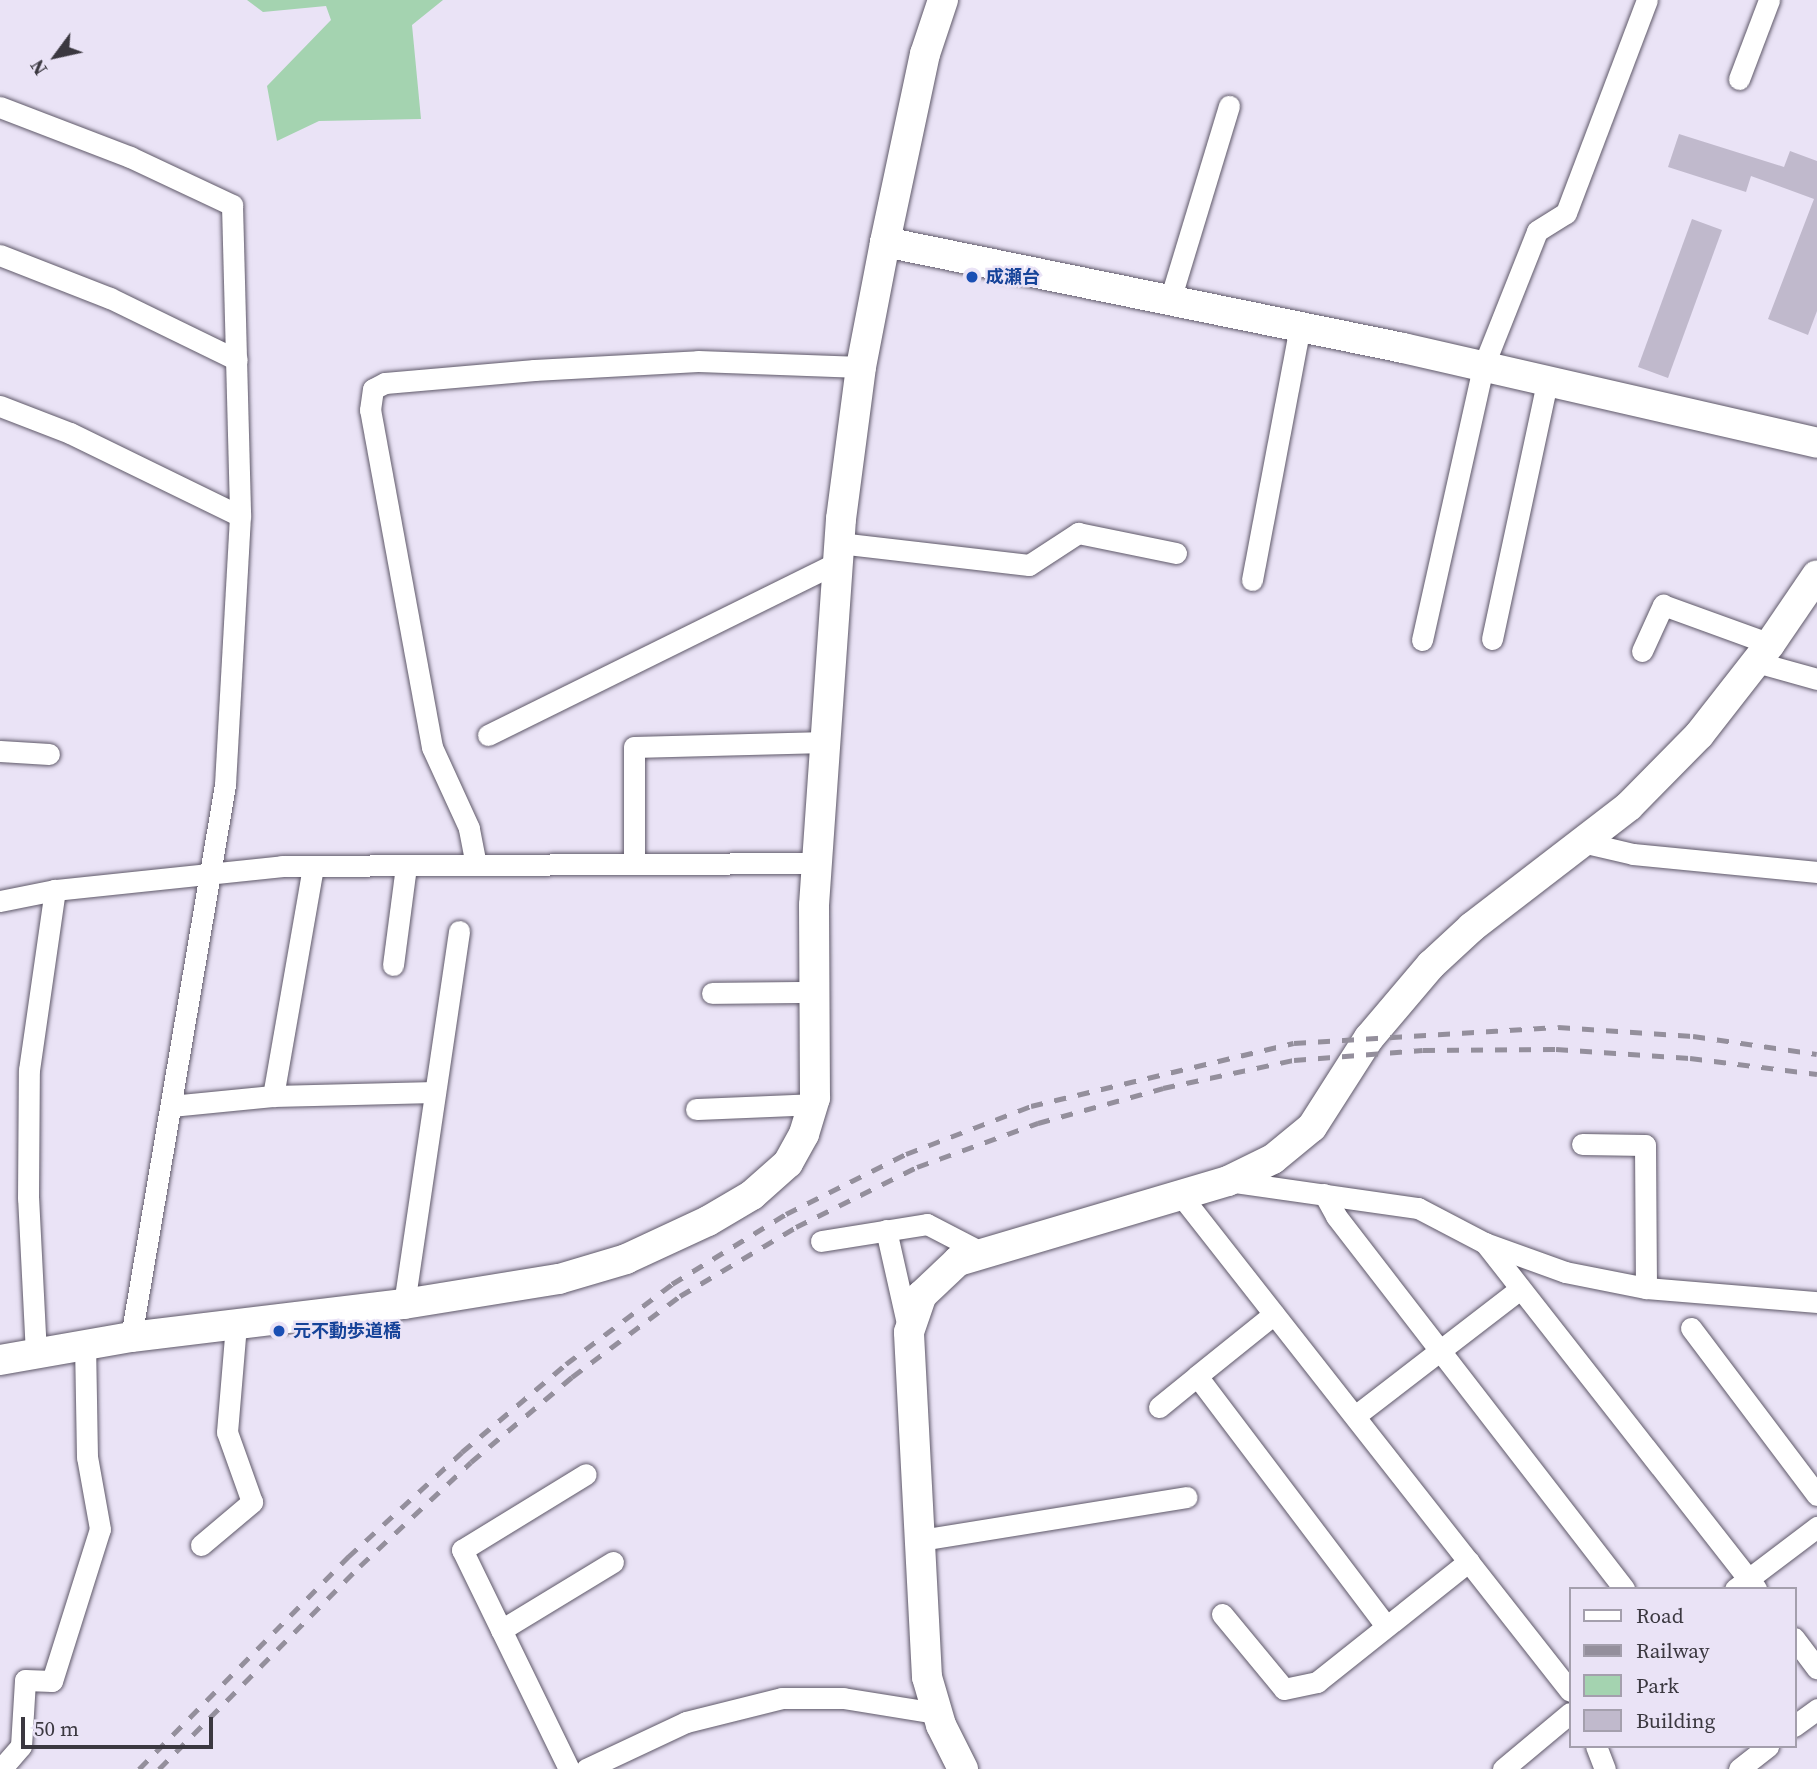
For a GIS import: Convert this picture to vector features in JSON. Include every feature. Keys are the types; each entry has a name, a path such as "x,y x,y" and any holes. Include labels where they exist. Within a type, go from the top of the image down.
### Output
{"street":[{"path":"0,1360 131,1337 404,1304 559,1279 626,1259 708,1221 752,1195 788,1163 804,1133 813,1104 817,863 838,553 861,367 925,54 943,0"},
{"path":"1422,640 1483,367 1537,231 1566,213 1647,0"},
{"path":"1740,79 1769,0"},
{"path":"1170,300 1229,106"},
{"path":"0,107 131,157 232,205 240,516 225,785 131,1337"},
{"path":"885,242 1300,327 1817,443"},
{"path":"0,255 110,298 236,360"},
{"path":"1252,580 1300,327"},
{"path":"476,865 469,828 432,747 370,410 373,390 385,383 534,370 698,361 861,367"},
{"path":"1492,639 1547,382"},
{"path":"0,406 70,433 240,516"},
{"path":"488,736 838,553 1029,565 1079,534 1176,553"},
{"path":"909,1332 922,1295 958,1261 1179,1193 1228,1181 1273,1159 1312,1127 1369,1038 1431,965 1629,806 1699,735 1763,653 1817,575"},
{"path":"1642,651 1662,605 1817,678"},
{"path":"634,864 634,747 825,742"},
{"path":"0,751 49,754"},
{"path":"1582,842 1633,854 1817,872"},
{"path":"0,901 55,890 211,871 313,866 817,863"},
{"path":"273,1096 313,866"},
{"path":"393,965 406,866"},
{"path":"36,1354 28,1198 29,1070 55,890"},
{"path":"404,1304 459,931"},
{"path":"712,993 814,992"},
{"path":"171,1106 273,1096 435,1093"},
{"path":"696,1109 813,1104"},
{"path":"1582,1144 1645,1145 1646,1288"},
{"path":"1228,1181 1418,1208 1485,1243 1565,1272 1646,1288 1817,1302"},
{"path":"1179,1193 1568,1688"},
{"path":"1324,1194 1336,1216 1622,1587"},
{"path":"821,1241 928,1224 983,1253"},
{"path":"886,1230 909,1332 927,1677 937,1713 963,1769"},
{"path":"1485,1243 1747,1585 1817,1527"},
{"path":"1355,1416 1520,1289"},
{"path":"1159,1407 1274,1314"},
{"path":"201,1545 252,1502 227,1432 236,1324"},
{"path":"1691,1328 1817,1495"},
{"path":"1,1769 21,1746 25,1680 52,1681 100,1529 86,1457 85,1345"},
{"path":"1197,1376 1386,1626"},
{"path":"569,1769 462,1550 586,1474"},
{"path":"921,1540 1187,1497"},
{"path":"1222,1614 1283,1689 1317,1682 1469,1561"},
{"path":"501,1630 613,1562"},
{"path":"1796,1642 1817,1668"},
{"path":"586,1769 686,1722 782,1698 843,1698 937,1713"},
{"path":"1796,1725 1817,1709"},
{"path":"1503,1769 1568,1715"},
{"path":"1597,1748 1605,1769"},
{"path":"1738,1769 1765,1748"}],"green space":[{"path":"247,0 443,0 412,25 421,119 319,121 277,141 267,86 331,20 326,6 263,12"}],"building":[{"path":"1679,134 1784,167 1790,151 1817,161 1817,311 1808,335 1768,319 1814,199 1751,176 1746,192 1668,167"},
{"path":"1692,219 1722,230 1668,378 1638,367"}],"railway":[{"path":"139,1769 348,1557 462,1452 566,1364 672,1284 786,1214 906,1154 1031,1106 1294,1043 1558,1027 1693,1036 1817,1054"},
{"path":"159,1769 360,1566 471,1462 572,1377 680,1296 796,1227 917,1167 1038,1123 1163,1088 1294,1060 1423,1050 1556,1049 1690,1058 1817,1074"}],"place":[{"name":"成瀬台","path":"972,277"},
{"name":"元不動歩道橋","path":"279,1331"}]}
